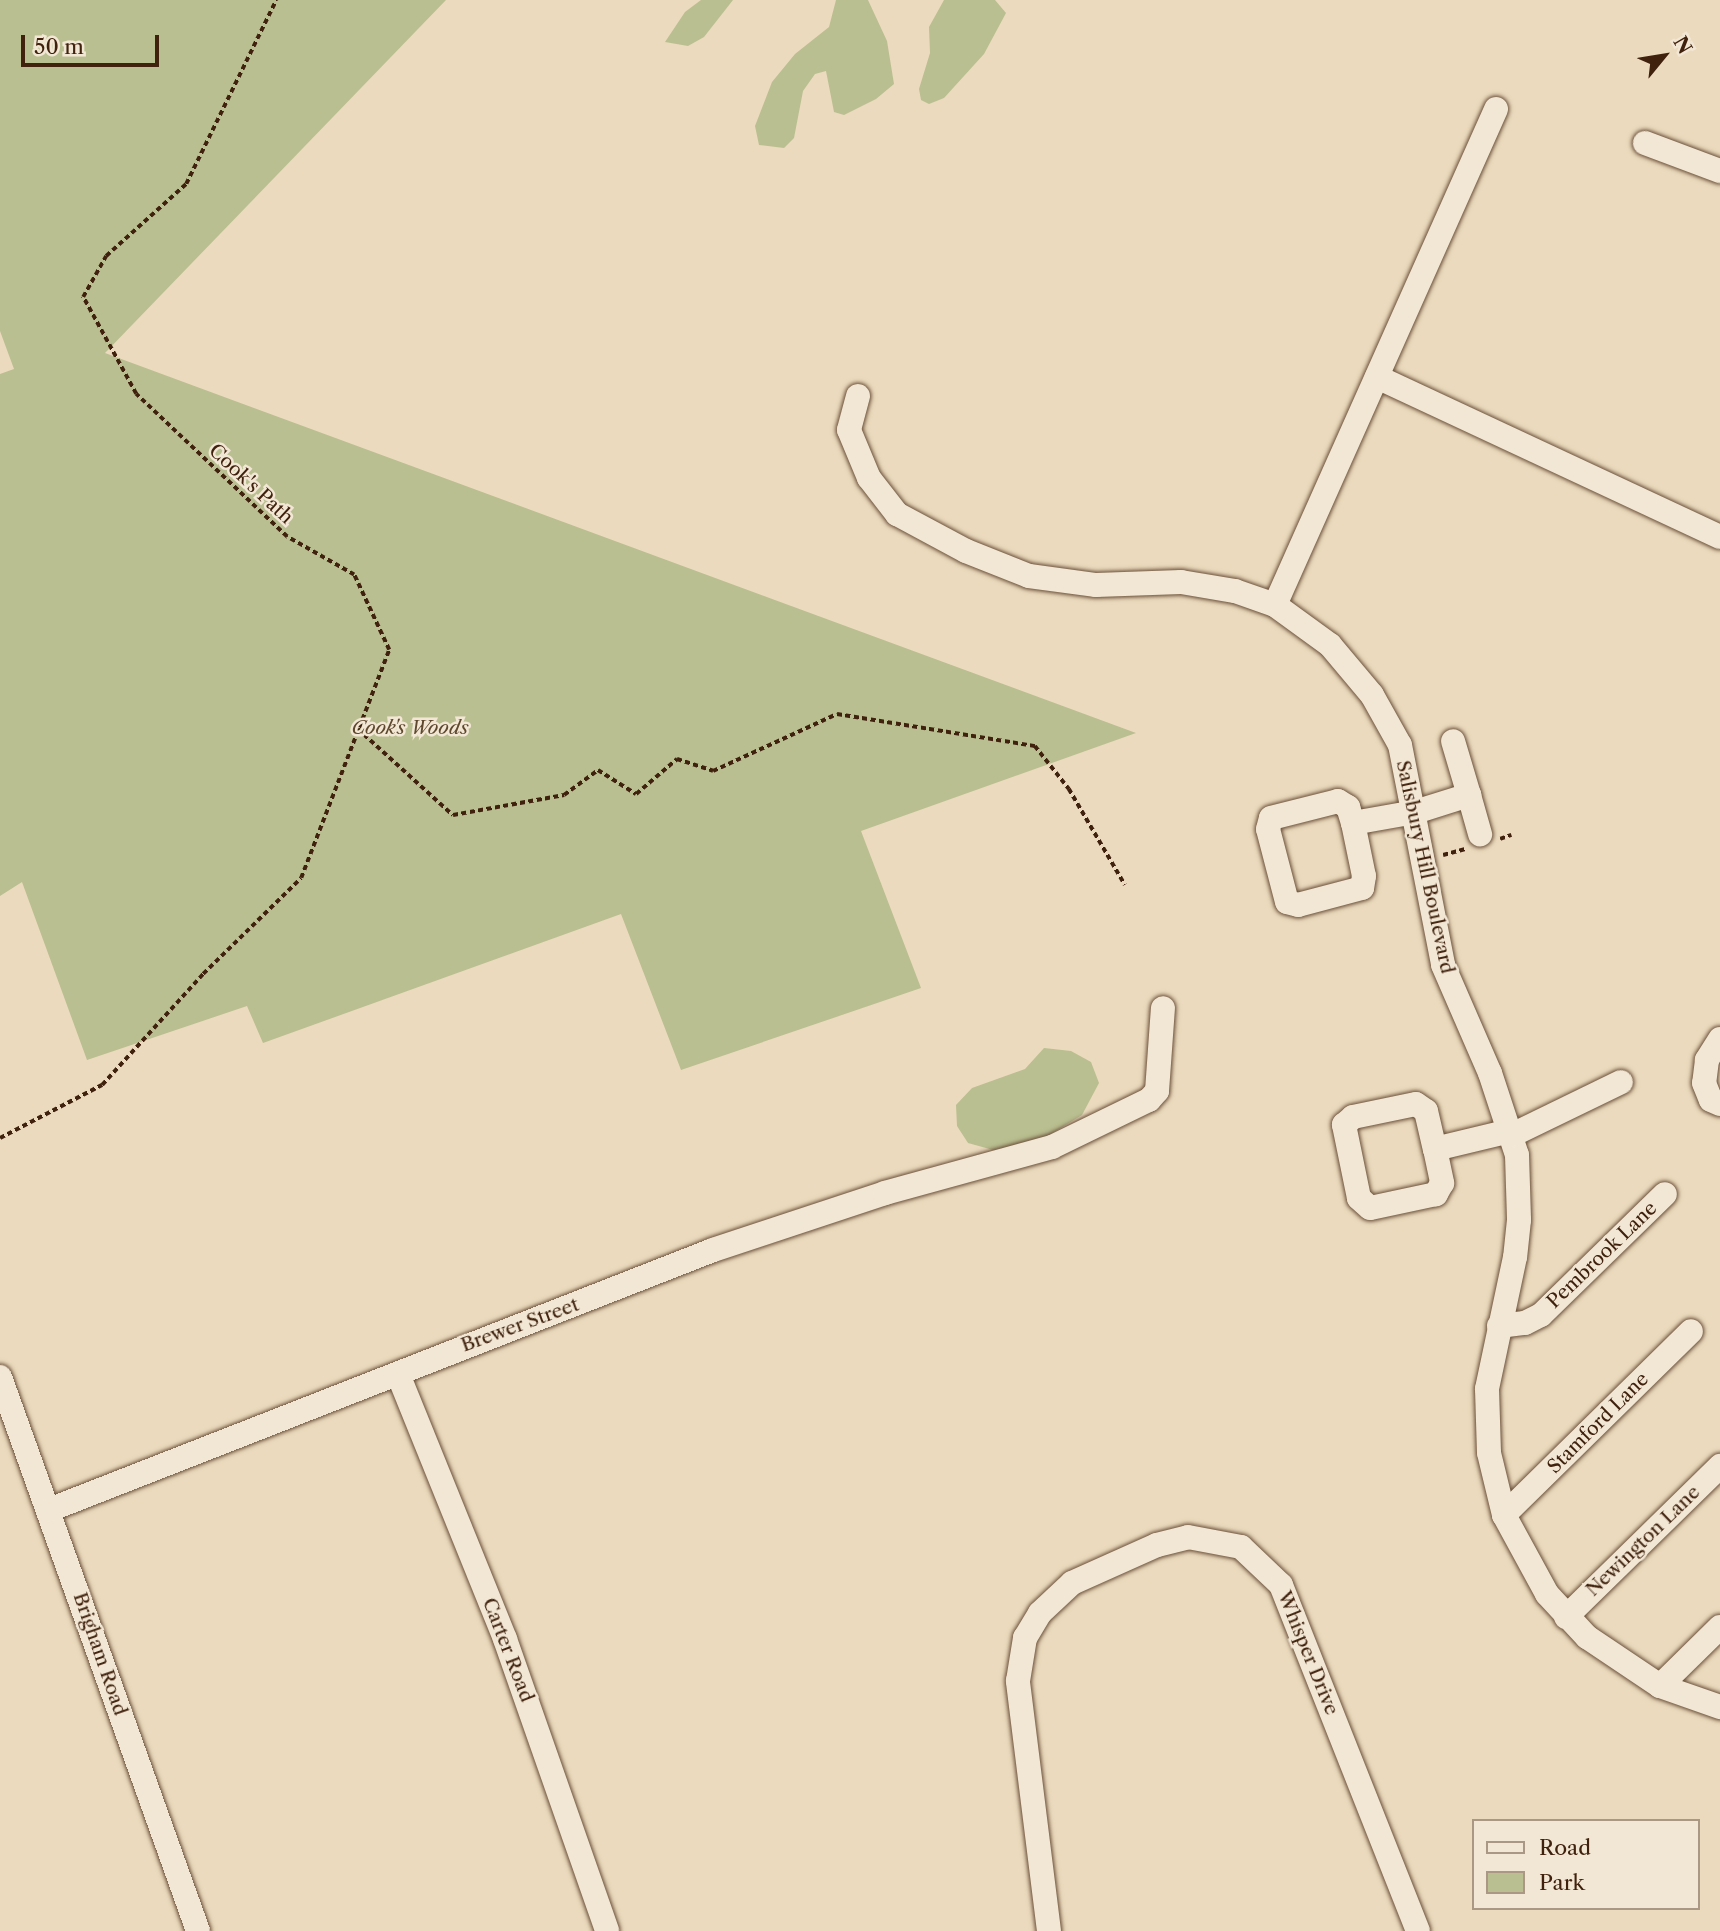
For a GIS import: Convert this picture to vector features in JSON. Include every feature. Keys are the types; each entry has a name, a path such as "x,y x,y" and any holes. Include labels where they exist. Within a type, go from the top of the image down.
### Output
{"street":[{"path":"1275,605 1496,110"},
{"path":"1645,143 1720,171"},
{"path":"1377,377 1720,537"},
{"name":"Salisbury Hill Boulevard","path":"858,396 849,430 869,478 897,514 966,551 1030,576 1096,585 1181,582 1235,592 1275,605 1330,645 1372,695 1400,745 1443,965 1511,1133 1519,1220 1499,1326 1486,1421 1504,1515 1530,1569 1566,1617 1609,1656 1660,1686 1720,1707"},
{"path":"1453,741 1480,834"},
{"path":"1353,823 1415,812 1469,795"},
{"path":"1338,801 1348,807 1353,823 1364,876 1362,888 1298,905 1287,902 1268,829 1271,818 1338,801"},
{"name":"Brewer Street","path":"49,1510 713,1250 885,1193 1052,1147 1149,1100 1157,1091 1163,1008"},
{"path":"1720,1039 1707,1060 1704,1083 1711,1100 1720,1104"},
{"path":"1435,1149 1511,1133 1621,1082"},
{"path":"1416,1104 1426,1111 1435,1149 1442,1183 1436,1194 1370,1209 1359,1198 1344,1125 1353,1117 1416,1104"},
{"name":"Pembrook Lane","path":"1499,1326 1519,1325 1541,1315 1665,1194"},
{"name":"Stamford Lane","path":"1504,1515 1691,1331"},
{"name":"Carter Road","path":"398,1374 505,1639 607,1931"},
{"name":"Brigham Road","path":"0,1377 198,1931"},
{"name":"Newington Lane","path":"1566,1617 1720,1466"},
{"name":"Whisper Drive","path":"1049,1931 1018,1681 1025,1638 1040,1613 1072,1583 1157,1545 1188,1537 1241,1547 1281,1585 1419,1931"},
{"path":"1660,1686 1720,1627"}],"path":[{"name":"Cook's Path","path":"0,1138 102,1085 204,974 301,878 388,650 354,575 287,537 136,394 83,297 106,256 186,184 276,0"},
{"path":"358,729 453,815 564,795 598,770 636,794 677,759 713,771 837,714 1035,747 1069,789 1125,886"},
{"path":"1433,857 1459,851"}],"green space":[{"name":"Cook's Woods","path":"0,0 446,0 105,353 1136,733 861,831 921,988 681,1070 621,914 263,1043 247,1006 87,1060 22,882 0,896 0,374 14,369 0,331"},
{"path":"701,0 733,0 704,37 688,46 665,42 685,12"},
{"path":"836,0 868,0 887,41 894,84 876,99 844,115 834,112 826,71 815,74 803,91 794,138 784,148 759,145 755,126 772,82 795,54 829,27"},
{"path":"944,0 995,0 1006,13 984,54 944,98 929,104 921,100 919,89 930,53 929,27"},
{"path":"1044,1048 1071,1051 1091,1062 1099,1083 1082,1115 1049,1135 1004,1153 968,1143 957,1126 956,1105 972,1088 1025,1069"}]}
